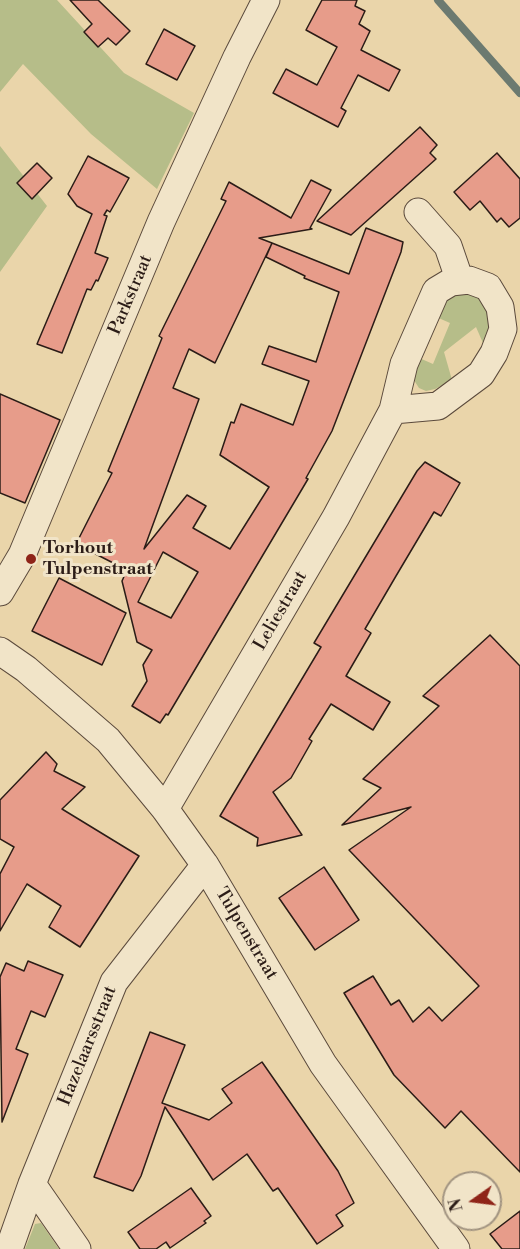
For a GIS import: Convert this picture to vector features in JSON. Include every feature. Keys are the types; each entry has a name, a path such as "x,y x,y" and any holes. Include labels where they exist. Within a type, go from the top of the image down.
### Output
{"street":[{"name":"Parkstraat","path":"0,592 22,555 161,222 266,0"},
{"path":"393,410 438,406 481,374 494,353 503,329 500,307 488,287 469,280 460,281 448,246 418,212"},
{"name":"Leliestraat","path":"165,809 336,517 393,410 404,364 436,291 451,282 460,281"},
{"name":"Tulpenstraat","path":"0,651 26,669 108,740 165,809 205,865 322,1064 456,1249"},
{"name":"Hazelaarsstraat","path":"9,1249 32,1184 114,982 205,865"},
{"path":"32,1184 77,1249"}],"green space":[{"path":"0,0 57,0 124,73 194,113 157,189 91,134 23,64 0,92"},
{"path":"0,146 47,206 0,272"},
{"path":"476,291 496,322 486,350 476,327 444,352 452,380 435,389 426,391 419,388 412,377 417,357 433,364 450,323 434,316 447,293"},
{"path":"41,1223 59,1249 25,1249 35,1224"}],"building":[{"path":"70,0 98,0 130,31 116,45 108,38 98,47 84,32 92,24"},
{"path":"322,0 357,0 355,6 365,11 359,24 370,31 361,50 400,70 389,91 358,75 341,108 346,111 338,127 273,93 286,69 317,85 337,47 306,30"},
{"path":"164,29 195,46 177,80 146,64"},
{"path":"420,127 437,145 430,153 436,159 351,235 317,221"},
{"path":"497,153 520,179 520,218 509,227 501,218 497,222 480,201 470,210 454,192"},
{"path":"88,156 129,178 110,212 107,210 104,215 107,216 95,253 108,258 98,281 96,280 91,290 87,289 62,353 37,344 92,214 77,206 68,194"},
{"path":"37,163 52,178 32,199 17,183"},
{"path":"311,180 331,190 310,228 312,229 259,238 272,243 349,274 366,228 403,242 332,431 306,478 308,479 168,715 166,714 160,723 132,706 147,681 143,665 152,650 137,642 122,581 127,570 76,544 112,473 108,471 162,338 159,336 226,201 221,199 229,182 291,218","holes":["272,243 266,257 305,276 304,278 339,292 316,362 269,346 262,364 309,381 293,425 241,404 234,423 231,422 220,455 269,487 230,549 193,528 206,506 187,495 144,549 199,399 173,388 189,349 215,363","163,552 198,572 171,618 138,602"]},
{"path":"0,394 60,420 25,503 0,493"},
{"path":"425,462 460,483 441,516 434,512 396,576 365,629 371,633 346,676 390,702 373,730 331,704 309,739 312,741 291,778 273,792 302,835 257,846 258,838 220,816 321,647 314,643 417,471"},
{"path":"59,578 126,613 102,665 32,631"},
{"path":"490,635 520,666 520,1172 461,1111 445,1128 394,1075 344,993 373,976 391,1005 399,1000 413,1022 429,1007 442,1021 479,986 349,850 411,807 342,825 381,788 363,779 439,706 423,696"},
{"path":"46,752 57,764 54,771 85,787 62,809 139,856 80,947 49,927 61,906 27,884 0,931 0,874 14,847 0,839 0,800"},
{"path":"324,867 359,920 315,950 279,898"},
{"path":"28,961 63,975 45,1017 31,1011 16,1049 28,1054 2,1122 0,977 6,963 24,971"},
{"path":"150,1032 185,1045 162,1103 209,1120 232,1103 222,1089 262,1062 338,1171 354,1203 336,1215 343,1226 317,1244 278,1188 273,1191 247,1154 213,1180 165,1107 141,1176 133,1191 94,1177"},
{"path":"191,1188 211,1216 204,1221 206,1223 170,1248 166,1242 156,1249 140,1249 128,1232"},
{"path":"520,1211 520,1249 502,1249 490,1234 494,1231 502,1231 502,1225"}],"waterway":[{"path":"438,0 520,93"}],"place":[{"name":"Torhout Tulpenstraat","path":"31,559"}]}
